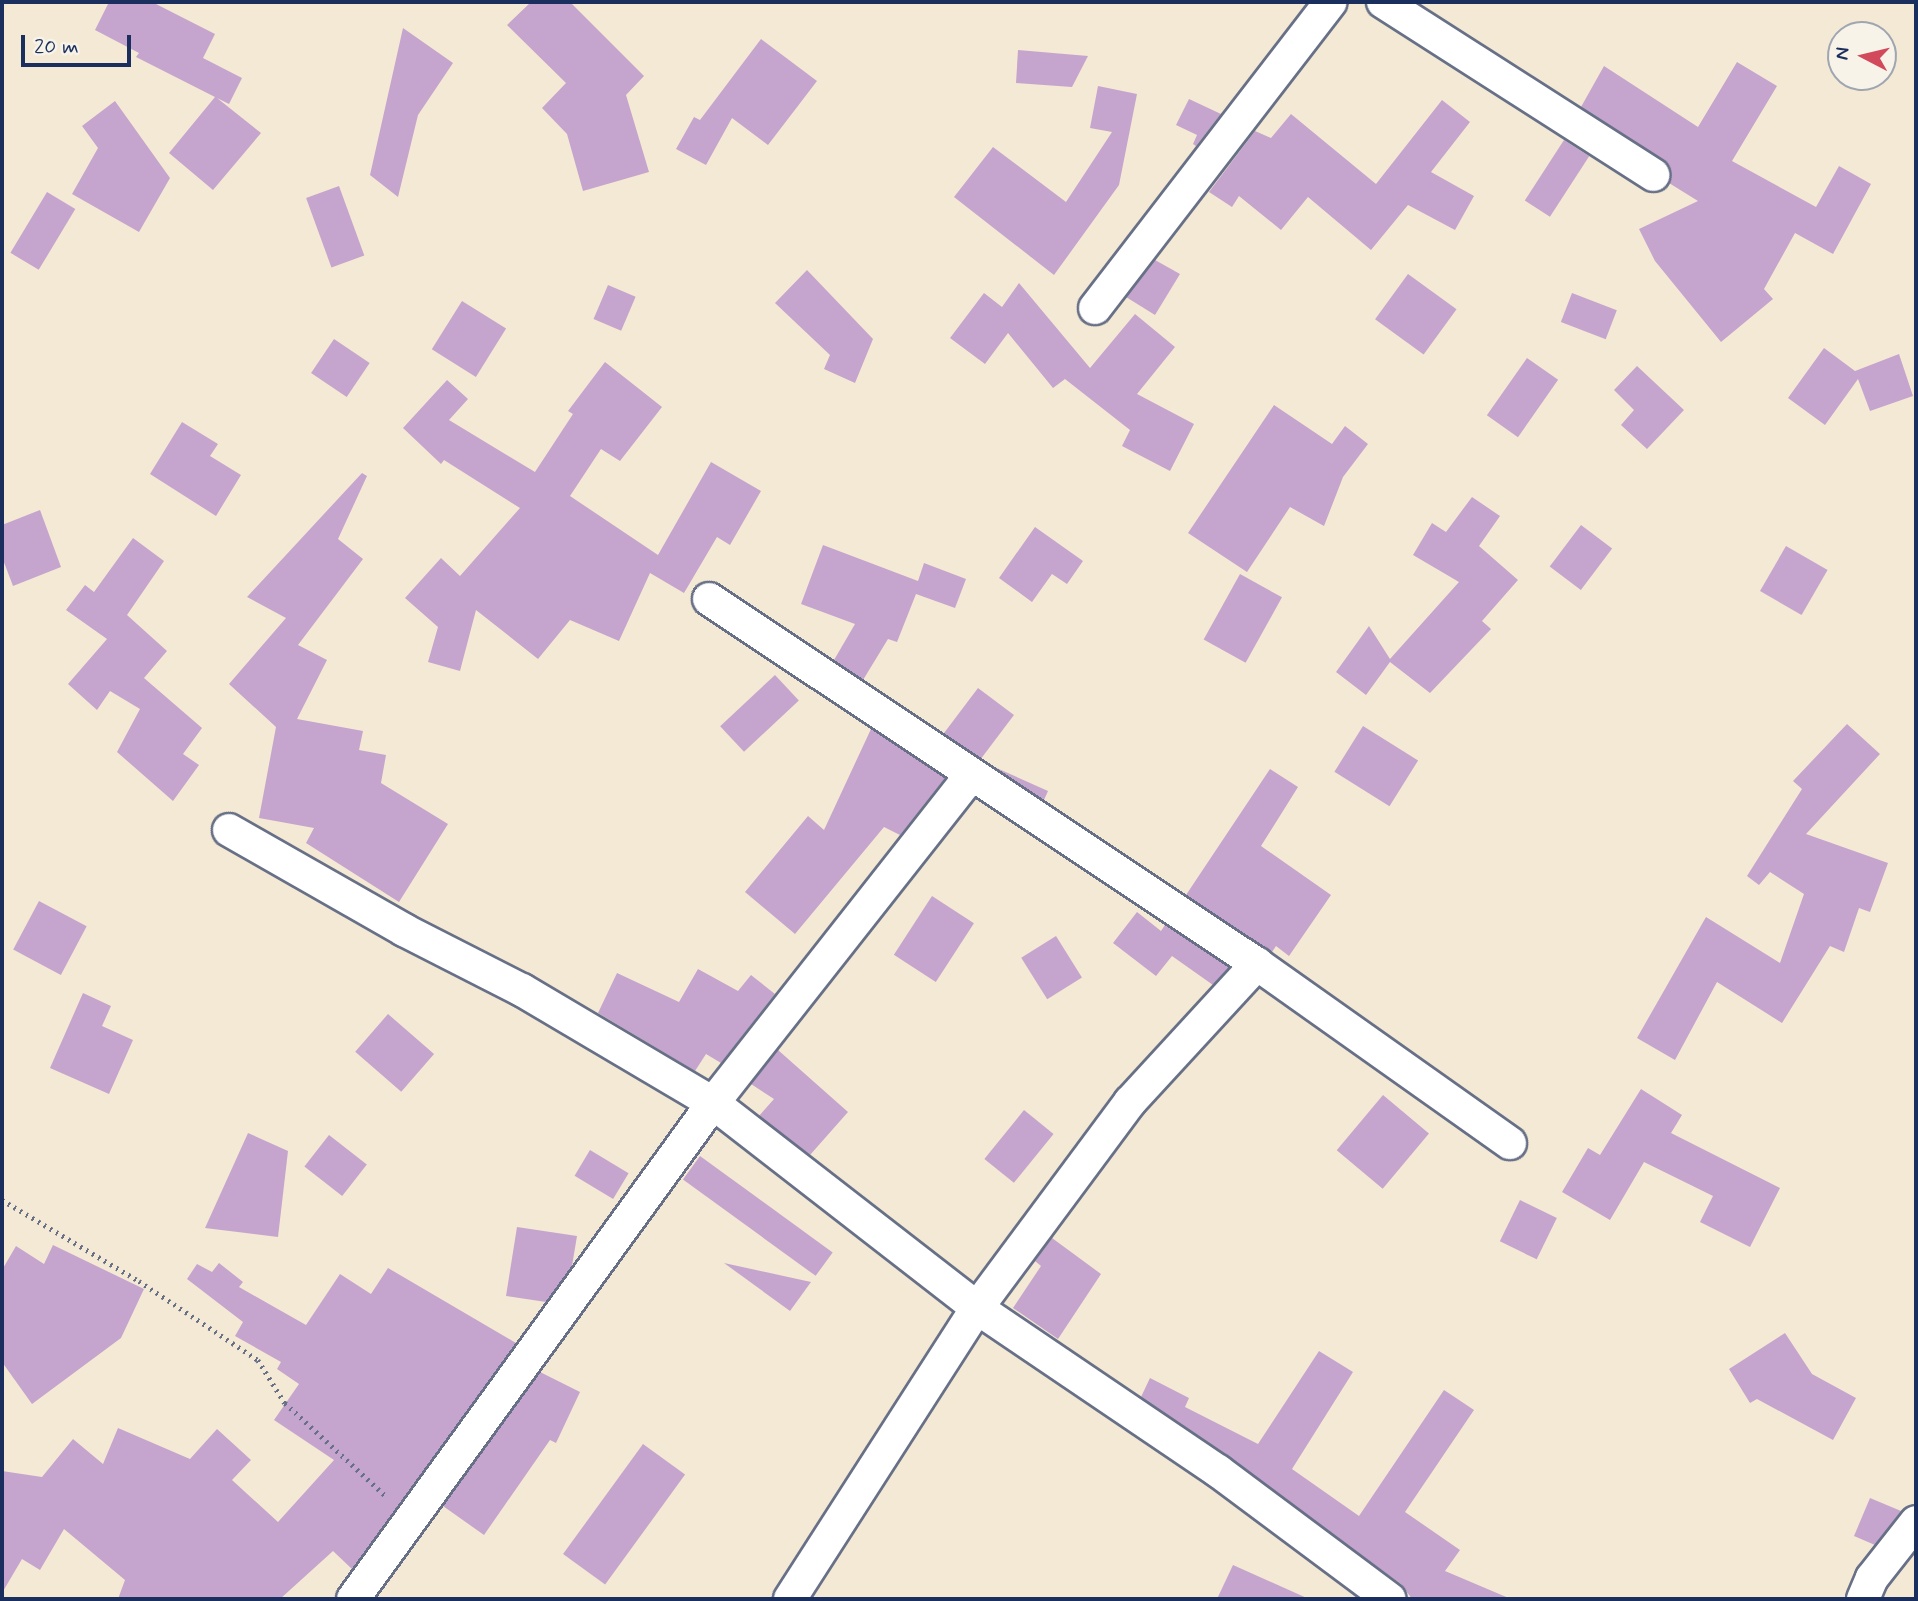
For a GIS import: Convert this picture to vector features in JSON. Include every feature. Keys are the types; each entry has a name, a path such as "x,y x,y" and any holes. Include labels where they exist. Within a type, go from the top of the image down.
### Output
{"street":[{"path":"1095,308 1331,2"},
{"path":"1383,2 1653,175"},
{"path":"709,599 970,776 1257,964 1510,1143"},
{"path":"353,1599 413,1521 713,1103 970,776"},
{"path":"229,830 404,930 522,990 713,1103 978,1308 1217,1471 1390,1599"},
{"path":"790,1599 978,1308 1130,1102 1257,964"},
{"path":"1860,1597 1916,1522"}],"path":[{"path":"2,1200 139,1281 258,1360 285,1403 413,1521"}],"building":[{"path":"109,2 152,2 215,34 203,58 242,78 229,104 217,98 261,133 213,190 169,153 215,97 136,57 139,53 95,30"},
{"path":"531,2 570,2 644,76 626,95 649,172 583,191 567,134 542,108 566,83 507,25"},
{"path":"403,28 453,63 418,115 398,197 370,175"},
{"path":"761,39 817,81 768,145 732,118 706,165 676,149 694,117 700,120"},
{"path":"1018,50 1088,56 1072,87 1016,83"},
{"path":"1737,62 1777,86 1732,161 1816,207 1839,166 1871,184 1833,254 1795,233 1764,289 1773,299 1721,342 1655,261 1639,229 1698,201 1669,183 1670,167 1663,160 1581,107 1604,66 1698,127"},
{"path":"1098,86 1137,94 1119,185 1054,275 954,197 993,147 1066,202 1112,132 1090,128"},
{"path":"1189,99 1221,114 1196,146 1193,144 1197,135 1176,125"},
{"path":"1442,100 1470,122 1431,172 1474,196 1455,230 1408,205 1371,250 1308,197 1281,230 1239,196 1232,207 1209,192 1255,131 1271,138 1291,114 1376,184"},
{"path":"115,101 170,178 139,232 72,194 98,148 82,126"},
{"path":"1564,140 1589,156 1550,217 1525,200"},
{"path":"339,186 364,256 331,268 306,198"},
{"path":"47,192 75,209 39,270 10,253"},
{"path":"1155,260 1180,274 1155,315 1126,297"},
{"path":"807,270 873,339 855,383 824,369 830,355 775,303"},
{"path":"1408,274 1457,309 1424,355 1375,319"},
{"path":"1019,283 1090,368 1135,314 1175,347 1137,394 1194,424 1170,471 1122,446 1130,430 1065,379 1053,388 1008,333 985,364 950,338 984,293 1002,307"},
{"path":"608,285 636,297 621,331 594,319"},
{"path":"1572,293 1617,310 1606,339 1561,322"},
{"path":"462,301 506,329 476,377 432,349"},
{"path":"334,339 370,363 347,397 311,373"},
{"path":"1824,348 1855,371 1899,354 1913,396 1870,411 1858,379 1825,425 1788,398"},
{"path":"1527,358 1558,380 1518,437 1487,415"},
{"path":"605,362 662,407 620,461 601,449 570,496 658,555 711,462 761,491 730,545 717,537 684,593 650,573 619,641 570,620 538,659 476,610 460,671 428,662 438,627 405,598 441,558 460,576 520,508 444,460 441,464 403,428 447,380 468,399 449,420 535,472 573,414 568,411"},
{"path":"1637,366 1684,410 1647,449 1621,425 1634,410 1614,390"},
{"path":"1274,405 1332,444 1345,426 1368,444 1343,477 1324,526 1290,507 1247,572 1188,533"},
{"path":"182,422 218,444 210,456 241,475 216,516 150,474"},
{"path":"362,473 367,476 338,539 363,559 298,645 327,660 297,719 363,731 359,750 386,755 381,783 448,824 399,902 306,843 314,828 259,818 276,727 229,684 286,618 247,597"},
{"path":"1472,497 1500,516 1479,546 1518,580 1482,621 1491,629 1430,693 1390,662 1366,695 1336,672 1369,626 1390,659 1459,582 1413,555 1432,523 1446,532"},
{"path":"40,510 61,567 13,586 2,557 2,525"},
{"path":"1581,525 1612,548 1581,590 1550,567"},
{"path":"1035,527 1083,561 1067,584 1052,574 1032,602 999,578"},
{"path":"133,538 164,561 127,615 167,651 144,678 202,728 183,754 199,765 173,801 117,752 140,709 110,691 97,710 68,684 107,639 66,610 85,585 94,592"},
{"path":"823,545 918,581 924,563 966,579 955,608 916,594 897,642 888,639 863,680 834,660 855,624 801,604"},
{"path":"1786,546 1828,570 1802,615 1760,591"},
{"path":"1240,574 1282,597 1246,663 1204,640"},
{"path":"775,675 799,701 744,752 720,726"},
{"path":"978,688 1014,715 980,761 944,734"},
{"path":"1847,724 1880,754 1806,834 1888,863 1870,912 1859,908 1844,952 1830,946 1782,1023 1717,982 1675,1060 1637,1038 1706,917 1780,963 1804,894 1770,872 1759,885 1747,876 1802,789 1793,781"},
{"path":"1363,726 1418,760 1390,806 1334,772"},
{"path":"871,729 945,778 900,835 884,827 795,934 745,892 808,816 824,830"},
{"path":"992,766 1048,791 1044,800"},
{"path":"1270,769 1298,787 1261,846 1331,895 1289,956 1276,946 1272,952 1186,895"},
{"path":"932,896 974,923 936,982 894,955"},
{"path":"39,901 87,926 61,975 13,950"},
{"path":"1137,912 1161,931 1165,925 1229,967 1213,985 1172,956 1156,976 1113,943"},
{"path":"1056,936 1082,978 1047,999 1021,958"},
{"path":"698,969 738,991 751,975 775,994 721,1063 706,1054 695,1071 598,1013 617,973 679,1002"},
{"path":"83,993 111,1006 102,1026 133,1040 109,1094 50,1068"},
{"path":"388,1014 434,1054 401,1092 355,1052"},
{"path":"778,1050 848,1112 810,1155 759,1116 774,1099 751,1084"},
{"path":"1641,1089 1682,1115 1671,1133 1780,1188 1750,1247 1700,1222 1713,1196 1644,1162 1610,1220 1562,1192 1588,1148 1600,1155"},
{"path":"1383,1095 1429,1134 1383,1189 1337,1150"},
{"path":"1024,1110 1054,1134 1014,1183 984,1159"},
{"path":"248,1133 288,1151 278,1237 205,1228"},
{"path":"329,1135 367,1165 342,1196 304,1167"},
{"path":"590,1150 629,1173 613,1199 575,1176"},
{"path":"700,1156 833,1252 816,1276 683,1179"},
{"path":"1520,1200 1557,1218 1537,1259 1500,1241"},
{"path":"517,1227 577,1236 572,1266 546,1302 506,1296"},
{"path":"1052,1238 1101,1274 1058,1339 1013,1308 1041,1266 1035,1261"},
{"path":"53,1245 144,1289 121,1338 32,1404 2,1362 2,1270 16,1246 44,1264"},
{"path":"219,1263 243,1282 239,1287 306,1325 340,1274 371,1294 388,1268 516,1343 352,1569 333,1551 280,1599 118,1599 125,1580 64,1529 40,1570 22,1559 2,1593 2,1471 42,1477 73,1439 103,1464 118,1428 190,1459 217,1429 251,1460 232,1480 278,1522 334,1460 274,1420 299,1384 277,1369 281,1362 235,1336 243,1322 187,1279 197,1264 212,1272"},
{"path":"724,1263 811,1282 790,1311"},
{"path":"1785,1333 1812,1374 1856,1398 1833,1440 1757,1399 1750,1403 1729,1369"},
{"path":"1319,1351 1353,1372 1292,1469 1359,1516 1444,1390 1474,1410 1405,1512 1460,1550 1445,1571 1511,1599 1412,1599 1401,1584 1141,1397 1150,1378 1189,1398 1185,1407 1258,1444"},
{"path":"540,1372 580,1392 556,1443 550,1440 484,1535 443,1506"},
{"path":"643,1444 685,1475 605,1585 563,1554"},
{"path":"1870,1498 1901,1511 1875,1545 1854,1536"},
{"path":"1233,1565 1309,1599 1217,1599"}]}
